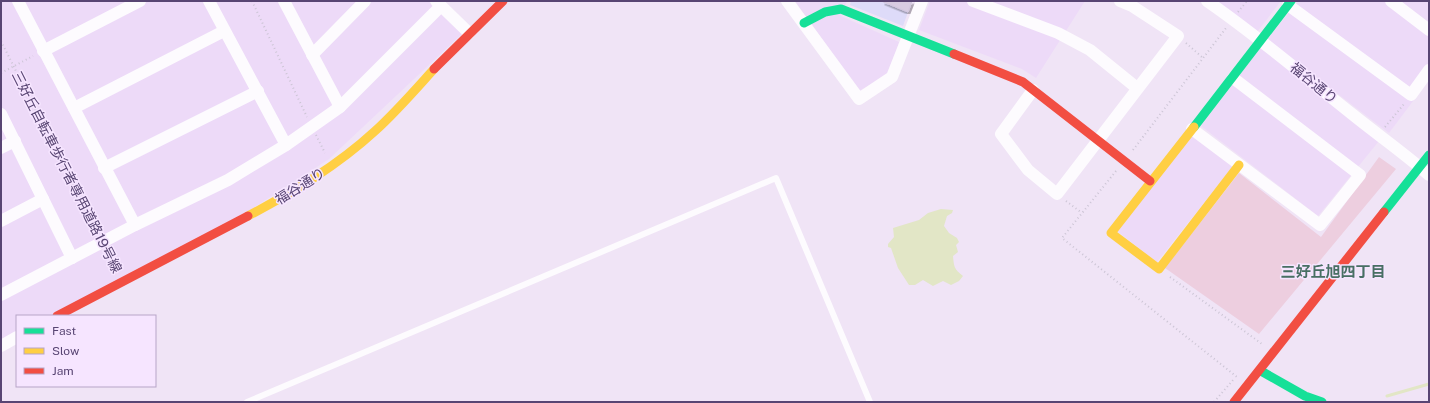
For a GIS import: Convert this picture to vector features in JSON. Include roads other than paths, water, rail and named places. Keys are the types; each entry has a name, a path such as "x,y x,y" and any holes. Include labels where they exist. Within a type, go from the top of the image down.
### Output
{"street":[{"path":"18,1 135,225"},
{"path":"43,51 140,1"},
{"path":"209,1 286,145"},
{"path":"284,1 340,107"},
{"path":"312,55 365,1"},
{"name":"福谷通り","path":"59,315 280,199 332,166 374,131 502,1"},
{"path":"787,1 859,99 892,78 907,36 922,1"},
{"path":"973,1 1058,33 1090,50 1137,88"},
{"path":"1033,90 1000,134 1028,170 1057,194 1178,36 1138,9 1120,1"},
{"name":"福谷通り","path":"1208,1 1260,39 1429,175"},
{"path":"1391,1 1429,30"},
{"path":"1239,165 1159,269 1111,233 1150,181 1233,78 1260,39 1290,3 1411,95 1429,70"},
{"path":"1,295 135,225 228,180 286,145 340,107 439,4 469,33"},
{"path":"804,23 825,12 841,9 1016,79 1033,90 1150,181"},
{"path":"74,108 224,31"},
{"path":"1192,129 1320,225 1360,175 1233,78"},
{"path":"104,168 258,91"},
{"path":"1,114 72,258"},
{"path":"1,148 15,141"},
{"path":"1234,402 1260,371 1429,154"},
{"path":"1,221 43,199"},
{"path":"1,346 16,338"},
{"path":"1260,371 1305,396 1322,402"}],"lane":[{"path":"247,402 776,178 870,402"}],"waterway":[{"path":"1387,396 1429,384"}],"district":[{"name":"三好丘旭四丁目","path":"1333,271"}]}
